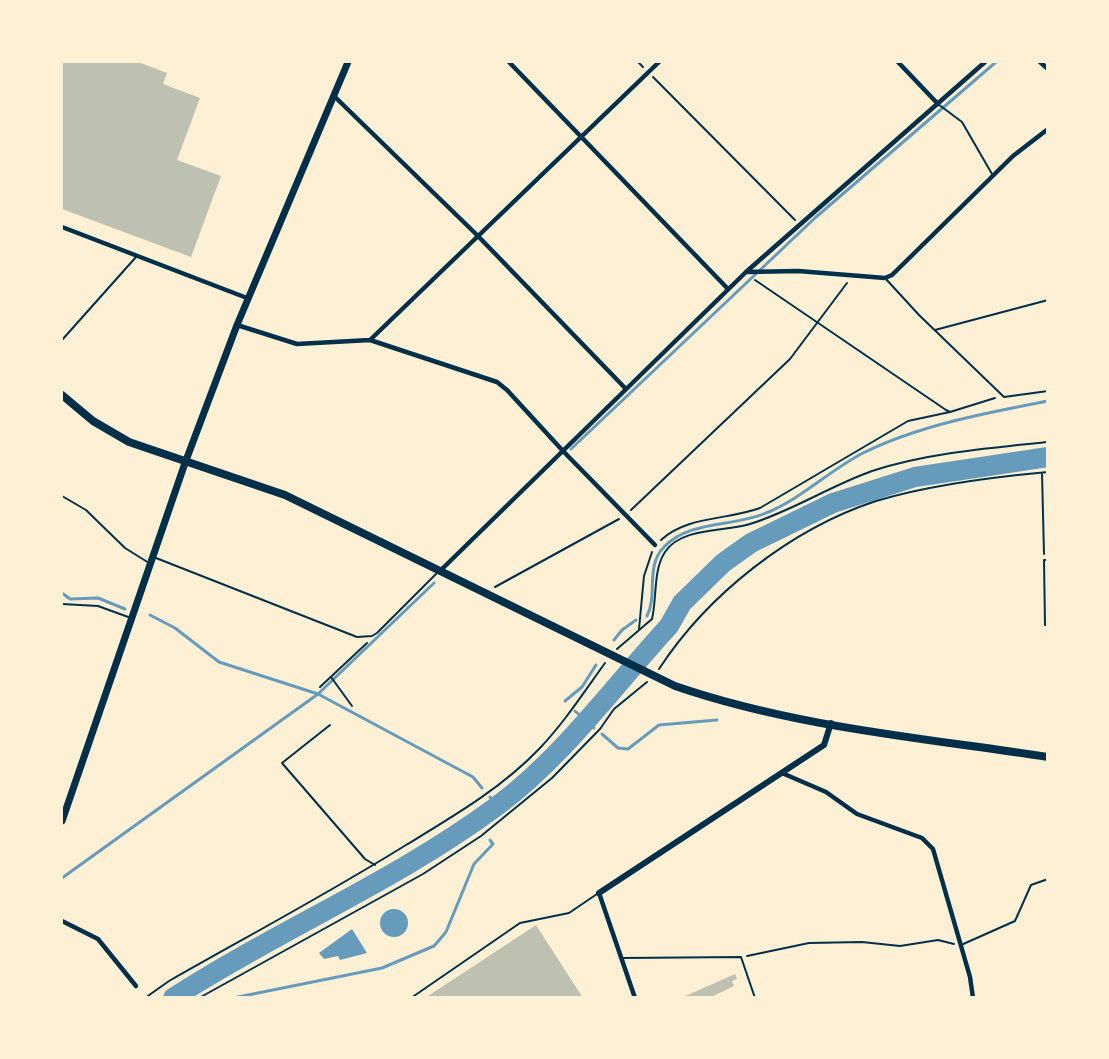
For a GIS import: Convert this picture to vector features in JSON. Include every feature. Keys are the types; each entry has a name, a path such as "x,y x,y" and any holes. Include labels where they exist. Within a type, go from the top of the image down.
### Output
{"main road":[{"path":"62,821 185,463 247,298 348,62"},
{"path":"62,395 114,434 147,451 285,495 651,674 721,701 831,723 1047,757"}],"street":[{"path":"509,62 583,136 728,289"},
{"path":"370,339 659,62"},
{"path":"898,62 938,104"},
{"path":"441,570 746,272 985,62"},
{"path":"1040,62 1047,69"},
{"path":"334,96 477,236 626,389"},
{"path":"746,272 851,274 885,278 891,275 993,176 1047,129"},
{"path":"62,227 247,298"},
{"path":"237,325 297,344 370,339 497,382 656,545"},
{"path":"635,998 599,893 824,745 831,723"},
{"path":"782,773 826,792 857,814 922,838 933,849 959,946 970,977 973,998"},
{"path":"62,799 70,796"},
{"path":"62,921 98,939 136,986"}],"lane":[{"path":"938,104 962,122 993,176"},
{"path":"62,340 137,255"},
{"path":"885,278 934,330 1004,397 1047,391"},
{"path":"934,330 1047,300"},
{"path":"62,496 86,510 125,548 153,561 357,637 372,636 441,570"},
{"path":"1046,560 1045,625 1047,625"},
{"path":"62,604 98,606 132,618"},
{"path":"959,946 1015,921 1031,885 1047,879"},
{"path":"411,998 520,924 569,913 599,893"},
{"path":"621,958 741,957 755,998"}],"path":[{"path":"638,62 799,224"},
{"path":"746,272 950,412"},
{"path":"485,593 626,515 789,359 818,323 851,274"},
{"path":"638,630 644,576 656,545 672,531 692,523 741,515 760,508 908,421 1004,397"},
{"path":"145,998 179,975 375,866 464,809 529,759 590,688 613,656 652,619 660,564 665,552 680,539 750,524 848,480 882,468 956,454 1047,442"},
{"path":"199,998 423,874 481,836 552,778 590,740 614,709 651,674 686,633 734,585 787,545 830,520 901,494 1047,472"},
{"path":"1042,473 1046,560"},
{"path":"320,687 372,636"},
{"path":"331,677 352,706"},
{"path":"330,725 282,763 365,859 375,866"},
{"path":"741,957 826,942 888,946 938,940 959,946"}],"water":[{"path":"394,909 404,913 408,923 404,933 394,937 384,933 380,923 384,913"},
{"path":"352,929 367,953 340,960 338,956 324,959 319,953"}],"building":[{"path":"62,62 138,62 167,73 163,84 200,98 177,160 221,176 191,257 62,209"},
{"path":"536,925 583,998 425,998"},
{"path":"735,974 737,979 732,981 734,986 709,998 681,998"}],"waterway":[{"path":"571,449 816,217 996,62"},
{"path":"647,616 652,599 655,563 664,547 674,538 699,528 766,513 791,500 863,453 885,443 930,427 1048,401"},
{"path":"173,998 213,973 419,858 497,806 544,765 587,720 669,626 682,603 723,563 751,543 833,503 915,477 1048,457"},
{"path":"62,878 318,694 434,583"},
{"path":"62,593 70,599 98,598 125,609"},
{"path":"150,615 175,628 219,662 318,694 473,777 482,788"},
{"path":"614,640 622,630 636,620"},
{"path":"565,701 582,687 596,665"},
{"path":"575,711 594,728"},
{"path":"602,734 618,748 628,749 659,725 717,720"},
{"path":"490,797 497,806"},
{"path":"475,820 480,827"},
{"path":"233,998 382,968 434,946 446,932 474,864 493,844 490,840"}]}
